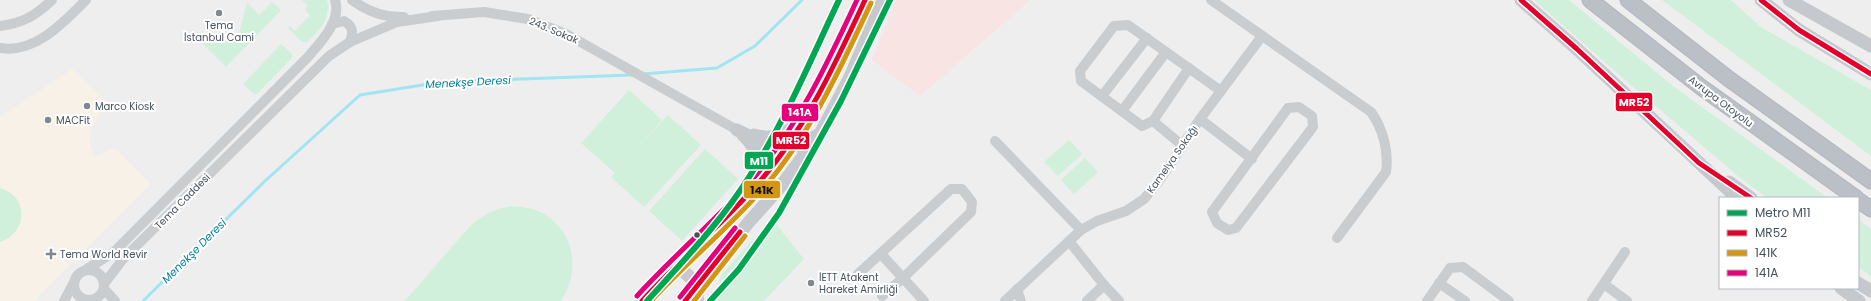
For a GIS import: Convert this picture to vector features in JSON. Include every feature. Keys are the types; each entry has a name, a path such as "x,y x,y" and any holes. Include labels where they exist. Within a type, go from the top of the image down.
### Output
{"highway":[{"name":"Avrupa Otoyolu","path":"1590,0 1702,87 1854,197"},
{"path":"1628,0 1735,84 1871,182"},
{"name":"Avrupa Otoyolu","path":"1859,200 1871,209"}],"main road":[{"path":"642,301 676,264 755,187 785,149 843,46 864,0"},
{"path":"685,301 699,286 749,222 781,186 820,134 850,77 882,0"},
{"path":"1521,0 1736,197"},
{"path":"1761,0 1799,30 1871,74"},
{"path":"1789,0 1869,44"},
{"path":"737,130 766,138 778,136 792,128 803,119"},
{"path":"737,130 770,146 785,149 810,141 820,134"},
{"path":"737,130 748,140 757,152 759,165 755,187"},
{"path":"1699,163 1750,197"},
{"path":"676,264 699,286"},
{"path":"1859,284 1871,291"},
{"path":"1842,289 1859,301"}],"street":[{"path":"0,26 14,24 30,18 52,0"},
{"path":"64,301 78,274 87,270 114,252 307,58 332,24 336,13 335,0"},
{"path":"344,0 371,17 383,21 397,22 438,16"},
{"name":"243. Sokak","path":"352,0 367,9 386,16 398,18 484,12 528,19 568,35 737,130"},
{"path":"1211,0 1371,112 1380,124 1388,159 1386,172 1338,238"},
{"path":"2,49 29,44 51,33 82,2"},
{"path":"332,24 344,21 349,24 352,28 353,34 350,42"},
{"name":"Tema Caddesi","path":"104,287 123,259 329,56 350,42 397,22"},
{"path":"1189,68 1153,121 1142,126 1081,81 1080,71 1114,26 1128,25 1147,38 1166,52 1189,68 1221,91"},
{"name":"Kamelya Sokağı","path":"1004,301 1081,230 1097,221 1126,211 1144,200 1159,181 1200,119 1262,36"},
{"path":"1102,96 1147,38"},
{"path":"1122,110 1166,52"},
{"path":"1299,107 1312,116 1313,127 1236,228 1228,230 1217,223 1212,212 1252,158 1288,108 1299,107"},
{"path":"1200,119 1252,158"},
{"path":"1153,121 1183,146"},
{"path":"995,141 1081,230"},
{"path":"858,274 951,189 962,189 972,202 971,212 903,278 882,296"},
{"path":"1069,241 1104,285 1119,301"},
{"path":"1592,301 1625,252"},
{"path":"881,254 924,301"},
{"path":"1427,301 1450,268 1463,267 1497,298 1509,301"},
{"path":"87,270 98,272 101,276 104,287 115,301"},
{"path":"1439,283 1465,301"},
{"path":"73,284 76,294 87,301 98,298 104,287"},
{"path":"1604,284 1627,301"},
{"path":"1087,301 1104,285"},
{"path":"699,286 699,301"},
{"path":"1017,289 1021,301"}],"shaded area":[{"path":"896,0 1030,0 920,96 872,60"},
{"path":"72,69 106,101 89,132 90,144 94,157 115,148 151,184 34,301 0,301 0,117"}],"green space":[{"path":"302,0 327,0 328,7 323,24 307,42 302,42 288,28 290,26 295,31 310,15 305,10 308,6"},
{"path":"1534,0 1569,0 1673,86 1827,197 1766,197 1738,176"},
{"path":"1662,0 1731,0 1761,27 1871,90 1871,156"},
{"path":"247,2 259,15 272,2 281,10 226,67 190,31 191,30 237,42"},
{"path":"281,44 292,54 292,58 257,94 254,94 243,84"},
{"path":"629,90 662,120 638,147 668,115 701,145 644,207 611,177 615,173 581,143"},
{"path":"1069,140 1082,154 1058,176 1044,162"},
{"path":"705,149 738,179 682,241 649,211"},
{"path":"1085,158 1098,172 1074,194 1061,180"},
{"path":"0,188 9,192 16,199 20,206 21,215 20,223 16,231 0,242"},
{"path":"512,206 524,207 539,211 553,221 562,230 568,241 571,252 571,277 561,301 405,301 471,225 490,212"},
{"path":"772,219 804,259 764,301 714,301 721,275"},
{"path":"1859,220 1871,229 1871,276 1859,268"}],"waterway":[{"name":"Menekşe Deresi","path":"643,74 717,68 755,46 802,0"},
{"name":"Menekşe Deresi","path":"143,301 265,181 360,95 441,82 632,75"}],"metro line":[{"name":"M11","path":"647,301 715,224 728,208 751,174 776,132 839,0"},
{"name":"M11","path":"710,301 739,269 779,213 841,101 890,0"}],"transit line":[{"name":"141A","path":"637,296 666,265 742,191 772,155 786,135 812,91 857,0"},
{"name":"MR52","path":"642,301 671,270 747,196 777,160 792,139 819,94 865,0"},
{"name":"MR52","path":"1521,0 1577,49 1699,163 1750,197"},
{"name":"MR52","path":"1761,0 1799,30 1871,74"},
{"name":"141K","path":"651,301 739,214 767,184 783,164 812,120 825,97 871,3"},
{"name":"141A","path":"680,297 735,228"},
{"name":"MR52","path":"685,301 740,232"},
{"name":"141K","path":"694,301 745,236"}],"place":[{"name":"Tema İstanbul Cami","path":"219,13"},
{"name":"Marco Kiosk","path":"87,106"},
{"name":"MACFit","path":"48,120"},
{"name":"Tema World Revir","path":"51,254"},
{"name":"İETT Atakent Hareket Amirliği","path":"811,283"}]}
